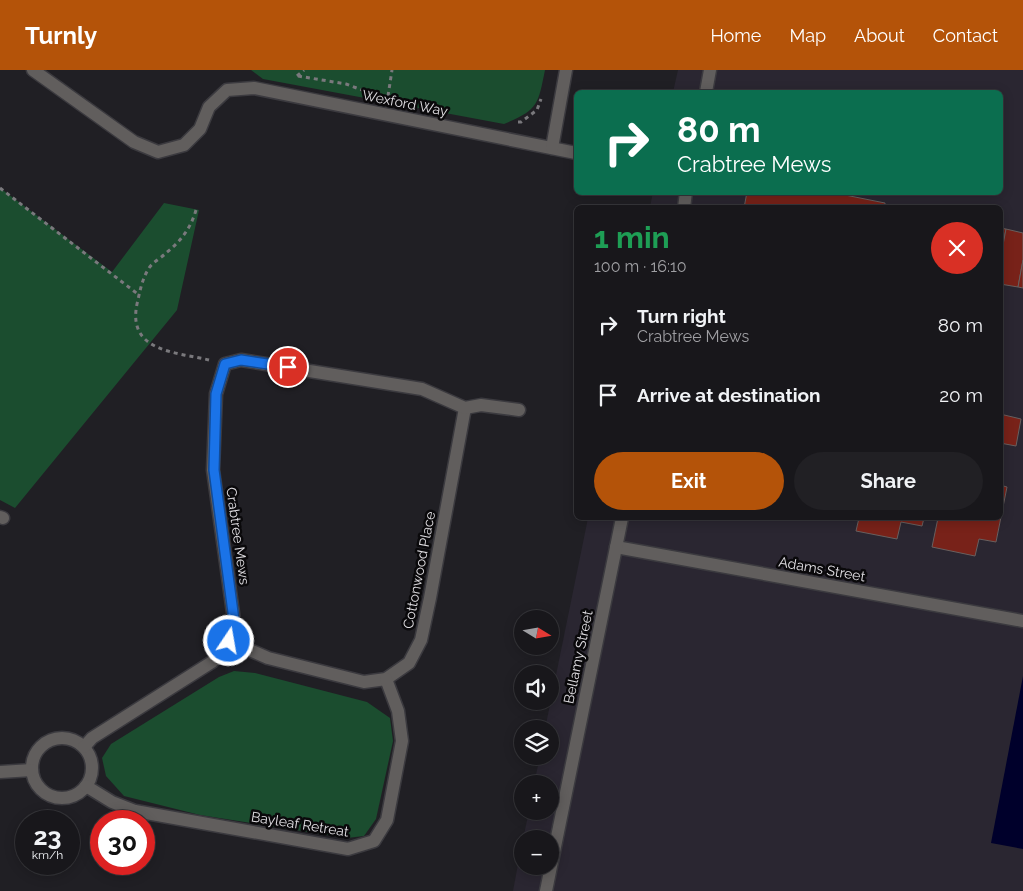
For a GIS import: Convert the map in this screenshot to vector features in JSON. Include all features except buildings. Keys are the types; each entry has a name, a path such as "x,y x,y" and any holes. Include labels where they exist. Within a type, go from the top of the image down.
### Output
{"street":[{"name":"Wexford Way","path":"33,70 134,142 158,152 184,145 200,129 209,107 227,90 254,88 574,153"},
{"path":"552,148 566,70"},
{"path":"706,90 710,70"},
{"path":"225,364 241,360 422,390 465,408 481,405 519,410"},
{"name":"Crabtree Mews","path":"225,364 216,394 214,470 234,620 229,641"},
{"name":"Cottonwood Place","path":"229,641 268,658 364,682 386,679 409,663 421,640 465,408"},
{"name":"Bellamy Street","path":"546,891 622,520"},
{"name":"Adams Street","path":"616,547 1023,621"},
{"path":"84,747 92,738 212,662 229,641"},
{"name":"Bayleaf Retreat","path":"86,786 112,802 135,811 202,824 348,849 374,841 387,820 402,741 398,711 386,679"},
{"path":"59,737 68,738 84,747 90,757 92,767 86,786 79,793 67,797 55,797 43,792 35,782 32,770 32,760 36,752 50,740 59,737"},
{"path":"0,772 32,770"}],"path":[{"path":"513,122 521,122 536,110 542,96"},
{"path":"0,188 139,295"},
{"path":"196,210 194,218 182,239 150,266 142,282 135,316 139,333 155,347 225,364"}],"shaded area":[{"path":"678,70 1023,70 1023,891 513,891 516,875 559,875 559,830 525,830 527,820 559,820 559,775 536,775 538,765 559,765 559,720 547,720 549,710 559,710 558,665 588,520 1003,520 1003,205 650,205 652,195 1003,195 1003,90 673,90"}],"green space":[{"path":"251,70 545,70 535,105 524,115 504,124 263,79"},
{"path":"0,188 112,272 164,203 199,210 177,310 15,508 0,500"},
{"path":"234,671 255,673 367,702 390,718 393,741 376,819 364,836 347,838 200,815 124,796 106,776 102,758 111,744 219,677"}],"water":[{"path":"1023,676 1023,849 991,843"}],"route":[{"path":"229,641 234,620 214,470 216,394 225,364 241,360 288,367"}]}
